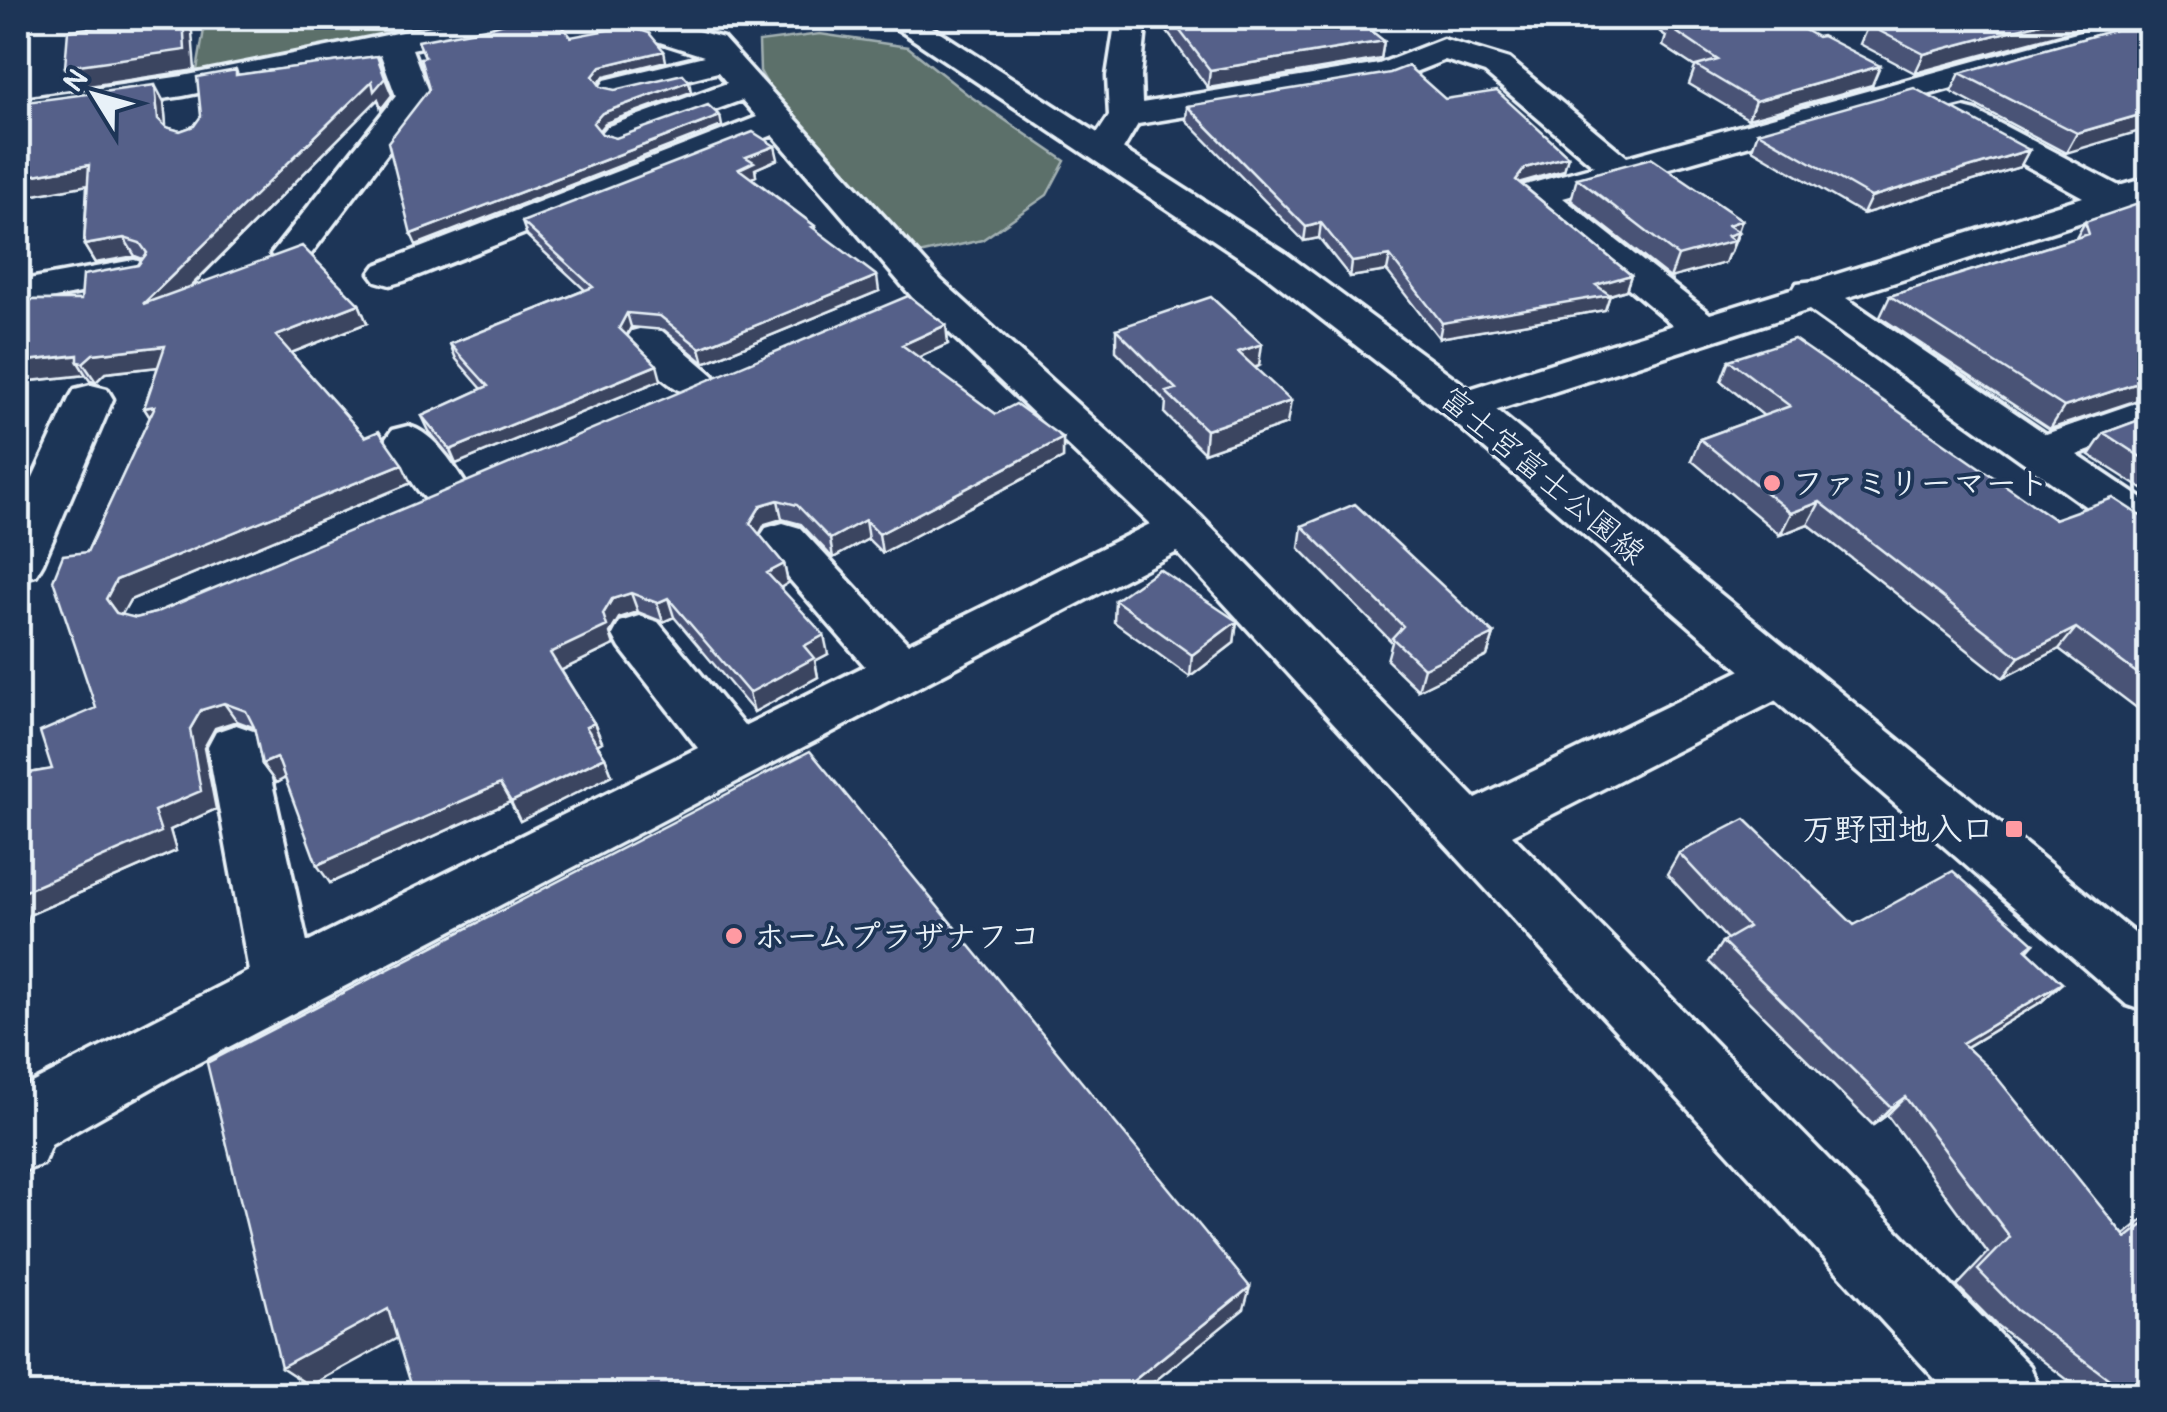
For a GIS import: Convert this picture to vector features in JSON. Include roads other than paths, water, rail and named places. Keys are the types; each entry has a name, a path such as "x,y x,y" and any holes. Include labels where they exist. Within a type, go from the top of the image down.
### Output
{"street":[{"path":"18,110 184,102 394,45 514,18"},
{"path":"616,18 712,44 752,89 910,296 1183,528 2002,1394"},
{"name":"富士宮富士公園線","path":"897,18 1114,134 1270,261 1463,406 2150,984"},
{"path":"1132,18 1114,134 1387,73 1444,49 1496,66 1620,170"},
{"path":"1702,328 1534,194 2150,22"},
{"path":"291,254 412,98 394,45"},
{"path":"1879,71 2132,194"},
{"path":"618,86 752,89"},
{"path":"618,134 752,89"},
{"path":"390,273 752,89"},
{"path":"1463,406 1811,292 2132,194"},
{"path":"18,294 134,272"},
{"path":"1811,292 2150,528"},
{"path":"647,340 698,386"},
{"path":"18,563 91,399"},
{"path":"2038,453 2150,412"},
{"path":"408,440 447,491"},
{"path":"20,1129 284,986 1183,528"},
{"path":"783,540 902,671"},
{"path":"639,635 736,756"},
{"path":"1468,830 1782,674"},
{"path":"236,747 284,986"}],"place":[{"name":"ファミリーマート","path":"1772,483"},
{"name":"万野団地入口","path":"2014,829"},
{"name":"ホームプラザナフコ","path":"734,936"}]}
